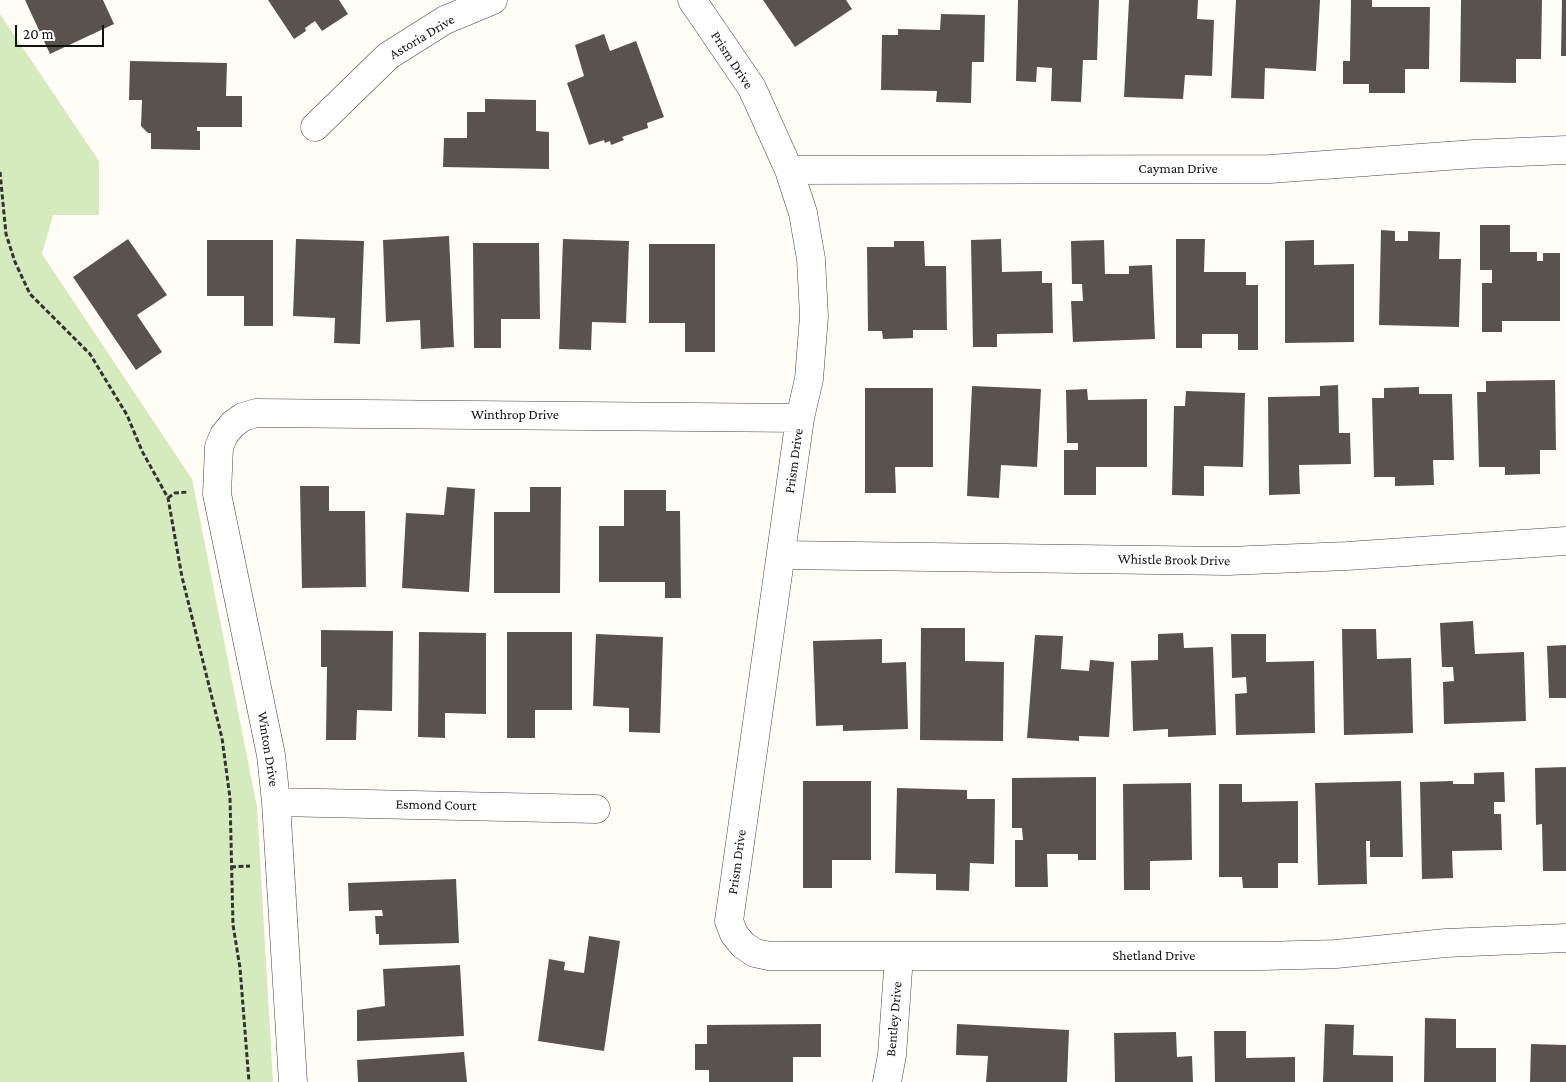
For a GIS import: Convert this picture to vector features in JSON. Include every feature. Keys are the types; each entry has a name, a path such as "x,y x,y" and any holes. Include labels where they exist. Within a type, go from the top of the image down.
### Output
{"street":[{"name":"Astoria Drive","path":"315,127 388,56 445,20 493,0"},
{"name":"Prism Drive","path":"692,0 752,88 789,170 804,213 811,258 814,316 809,379 800,418 729,921 734,934 743,945"},
{"name":"Cayman Drive","path":"789,170 1270,169 1474,154 1566,150"},
{"name":"Winthrop Drive","path":"232,424 243,417 256,413 800,418"},
{"name":"Winton Drive","path":"232,424 224,435 219,447 217,494 271,755 276,802 292,1082"},
{"name":"Whistle Brook Drive","path":"781,555 1228,561 1356,555 1566,541"},
{"name":"Esmond Court","path":"276,802 596,809"},
{"name":"Shetland Drive","path":"743,945 755,953 769,956 1336,954 1446,943 1566,938"},
{"name":"Bentley Drive","path":"887,1082 892,1055 899,956"}],"path":[{"path":"0,172 6,234 15,262 30,294 90,354 126,415 142,451 168,498 182,578 223,747 230,798 233,925 240,968 249,1082"}],"green space":[{"path":"0,14 99,161 99,215 53,215 42,254 192,479 257,807 273,1082 0,1082"}],"building":[{"path":"25,0 103,0 114,24 50,54"},
{"path":"268,0 339,0 348,14 322,31 315,21 305,28 306,31 294,39"},
{"path":"763,0 846,0 852,9 795,47"},
{"path":"1018,0 1099,0 1097,60 1083,60 1081,102 1051,101 1052,68 1037,67 1036,82 1016,81"},
{"path":"1129,0 1198,0 1197,19 1214,20 1212,76 1185,75 1183,99 1124,97"},
{"path":"1236,0 1320,0 1316,71 1265,68 1264,99 1231,98"},
{"path":"1351,0 1372,0 1372,7 1430,7 1429,69 1405,69 1405,93 1369,93 1369,84 1343,84 1343,61 1350,61"},
{"path":"1461,0 1542,0 1541,59 1516,59 1516,83 1460,82"},
{"path":"1562,0 1566,0 1566,56 1561,56"},
{"path":"941,14 985,15 984,62 972,62 971,103 936,102 937,91 881,90 882,35 898,35 898,29 940,30"},
{"path":"604,34 610,51 636,41 664,117 647,123 648,128 622,137 624,140 611,145 610,141 605,143 604,140 589,145 567,83 584,76 575,45"},
{"path":"130,61 227,63 226,96 242,96 242,127 197,127 197,131 200,131 200,150 151,149 151,133 148,133 141,126 142,100 129,100"},
{"path":"485,99 536,100 536,131 549,132 549,169 443,167 444,138 467,138 467,112 485,112"},
{"path":"1480,225 1510,225 1510,252 1537,252 1537,261 1543,261 1543,253 1560,253 1560,321 1502,321 1502,332 1482,332 1482,283 1492,283 1492,270 1480,270"},
{"path":"1381,230 1395,231 1395,241 1408,241 1408,231 1440,232 1439,259 1461,259 1459,327 1379,325"},
{"path":"449,236 454,347 421,349 420,320 386,322 383,240"},
{"path":"128,239 167,295 137,315 162,352 136,370 73,277"},
{"path":"296,239 364,241 360,344 334,343 335,318 293,316"},
{"path":"563,239 629,241 626,323 592,322 591,350 559,349"},
{"path":"1001,239 1002,272 1042,271 1042,283 1052,283 1053,333 997,334 997,347 973,347 971,240"},
{"path":"1176,239 1205,239 1204,272 1246,272 1246,285 1258,285 1258,350 1238,350 1238,334 1202,334 1202,348 1176,348"},
{"path":"207,240 273,240 273,326 244,326 244,296 207,296"},
{"path":"1104,240 1105,274 1129,274 1129,266 1152,265 1155,339 1073,342 1071,301 1083,301 1082,284 1072,284 1071,241"},
{"path":"1314,240 1314,265 1354,264 1354,342 1285,343 1285,241"},
{"path":"894,241 924,241 925,266 946,266 947,330 913,330 913,338 883,339 882,331 868,331 867,247 894,247"},
{"path":"473,243 539,243 540,319 501,319 501,348 474,348"},
{"path":"649,244 715,244 715,352 685,352 685,323 649,323"},
{"path":"1555,380 1556,450 1540,450 1540,474 1505,475 1505,467 1479,467 1477,392 1486,392 1486,381"},
{"path":"1338,385 1339,433 1350,433 1351,464 1299,465 1300,494 1269,495 1268,397 1320,396 1320,386"},
{"path":"972,386 1041,389 1037,467 1001,465 999,498 967,496"},
{"path":"1419,387 1419,394 1452,394 1454,460 1433,460 1434,485 1395,486 1395,477 1374,477 1372,398 1384,398 1384,388"},
{"path":"865,388 933,388 933,467 895,467 896,493 865,493"},
{"path":"1087,389 1088,400 1147,399 1147,467 1096,467 1096,495 1064,495 1064,450 1078,450 1078,443 1067,443 1066,390"},
{"path":"1186,391 1245,393 1243,467 1204,466 1204,496 1172,495 1174,406 1185,406"},
{"path":"300,486 329,486 329,511 365,511 366,587 302,588"},
{"path":"447,487 475,489 469,592 402,588 406,513 444,515"},
{"path":"530,487 561,487 560,593 494,593 494,512 530,512"},
{"path":"624,490 666,490 666,511 680,511 681,598 665,598 665,582 599,582 599,526 624,526"},
{"path":"1473,621 1475,654 1524,652 1526,721 1444,724 1443,682 1454,681 1453,667 1442,667 1440,623"},
{"path":"921,628 965,628 965,661 1004,662 1003,741 920,740"},
{"path":"1342,629 1376,629 1377,659 1411,658 1413,733 1344,735"},
{"path":"321,630 393,631 392,711 357,710 356,740 326,740 327,667 321,667"},
{"path":"419,632 486,633 486,714 445,713 445,738 418,737"},
{"path":"507,632 572,632 572,710 535,710 535,738 507,738"},
{"path":"1183,633 1184,648 1213,647 1216,735 1168,737 1168,729 1133,731 1131,661 1158,660 1158,634"},
{"path":"596,634 663,637 660,733 629,732 629,708 593,706"},
{"path":"1231,634 1266,634 1266,662 1314,661 1315,733 1236,735 1235,694 1247,693 1246,677 1232,678"},
{"path":"1035,635 1063,636 1061,669 1089,671 1090,660 1114,662 1109,737 1079,736 1079,741 1027,738"},
{"path":"882,639 882,663 906,662 908,729 843,731 843,725 816,726 813,641"},
{"path":"1566,645 1566,698 1549,698 1547,646"},
{"path":"1566,767 1566,871 1543,871 1542,824 1536,825 1535,768"},
{"path":"1504,772 1505,802 1494,802 1494,814 1501,814 1502,850 1452,851 1453,878 1422,879 1420,782 1453,781 1453,784 1474,784 1474,773"},
{"path":"1096,777 1096,860 1078,860 1078,854 1047,854 1048,887 1015,887 1015,840 1023,840 1022,828 1012,828 1012,778"},
{"path":"803,781 871,781 871,860 832,860 832,888 803,888"},
{"path":"1401,781 1403,857 1370,857 1370,841 1366,841 1367,884 1318,885 1315,783"},
{"path":"1191,783 1192,860 1150,861 1150,890 1124,890 1123,784"},
{"path":"1219,784 1242,784 1242,802 1298,801 1298,863 1278,863 1278,888 1243,888 1242,877 1219,877"},
{"path":"897,788 967,790 967,799 995,799 994,864 970,863 969,891 936,890 936,874 895,873"},
{"path":"456,879 459,943 379,945 379,934 376,934 375,916 383,916 382,910 349,911 348,883"},
{"path":"589,936 620,941 604,1051 538,1041 549,959 565,962 564,970 584,973"},
{"path":"460,965 464,1036 357,1041 357,1010 385,1006 383,969"},
{"path":"1425,1018 1456,1019 1456,1048 1496,1048 1496,1082 1424,1082"},
{"path":"821,1024 821,1057 793,1057 793,1082 709,1082 709,1070 695,1070 695,1044 707,1044 707,1025"},
{"path":"957,1024 1069,1030 1067,1082 986,1082 988,1056 956,1055"},
{"path":"1325,1024 1354,1025 1353,1055 1393,1056 1393,1082 1323,1082"},
{"path":"1214,1031 1246,1031 1246,1058 1295,1057 1295,1082 1215,1082"},
{"path":"1176,1032 1177,1057 1192,1056 1193,1082 1115,1082 1114,1033"},
{"path":"1531,1044 1566,1045 1566,1082 1530,1082"},
{"path":"464,1052 467,1082 358,1082 357,1060"}]}
